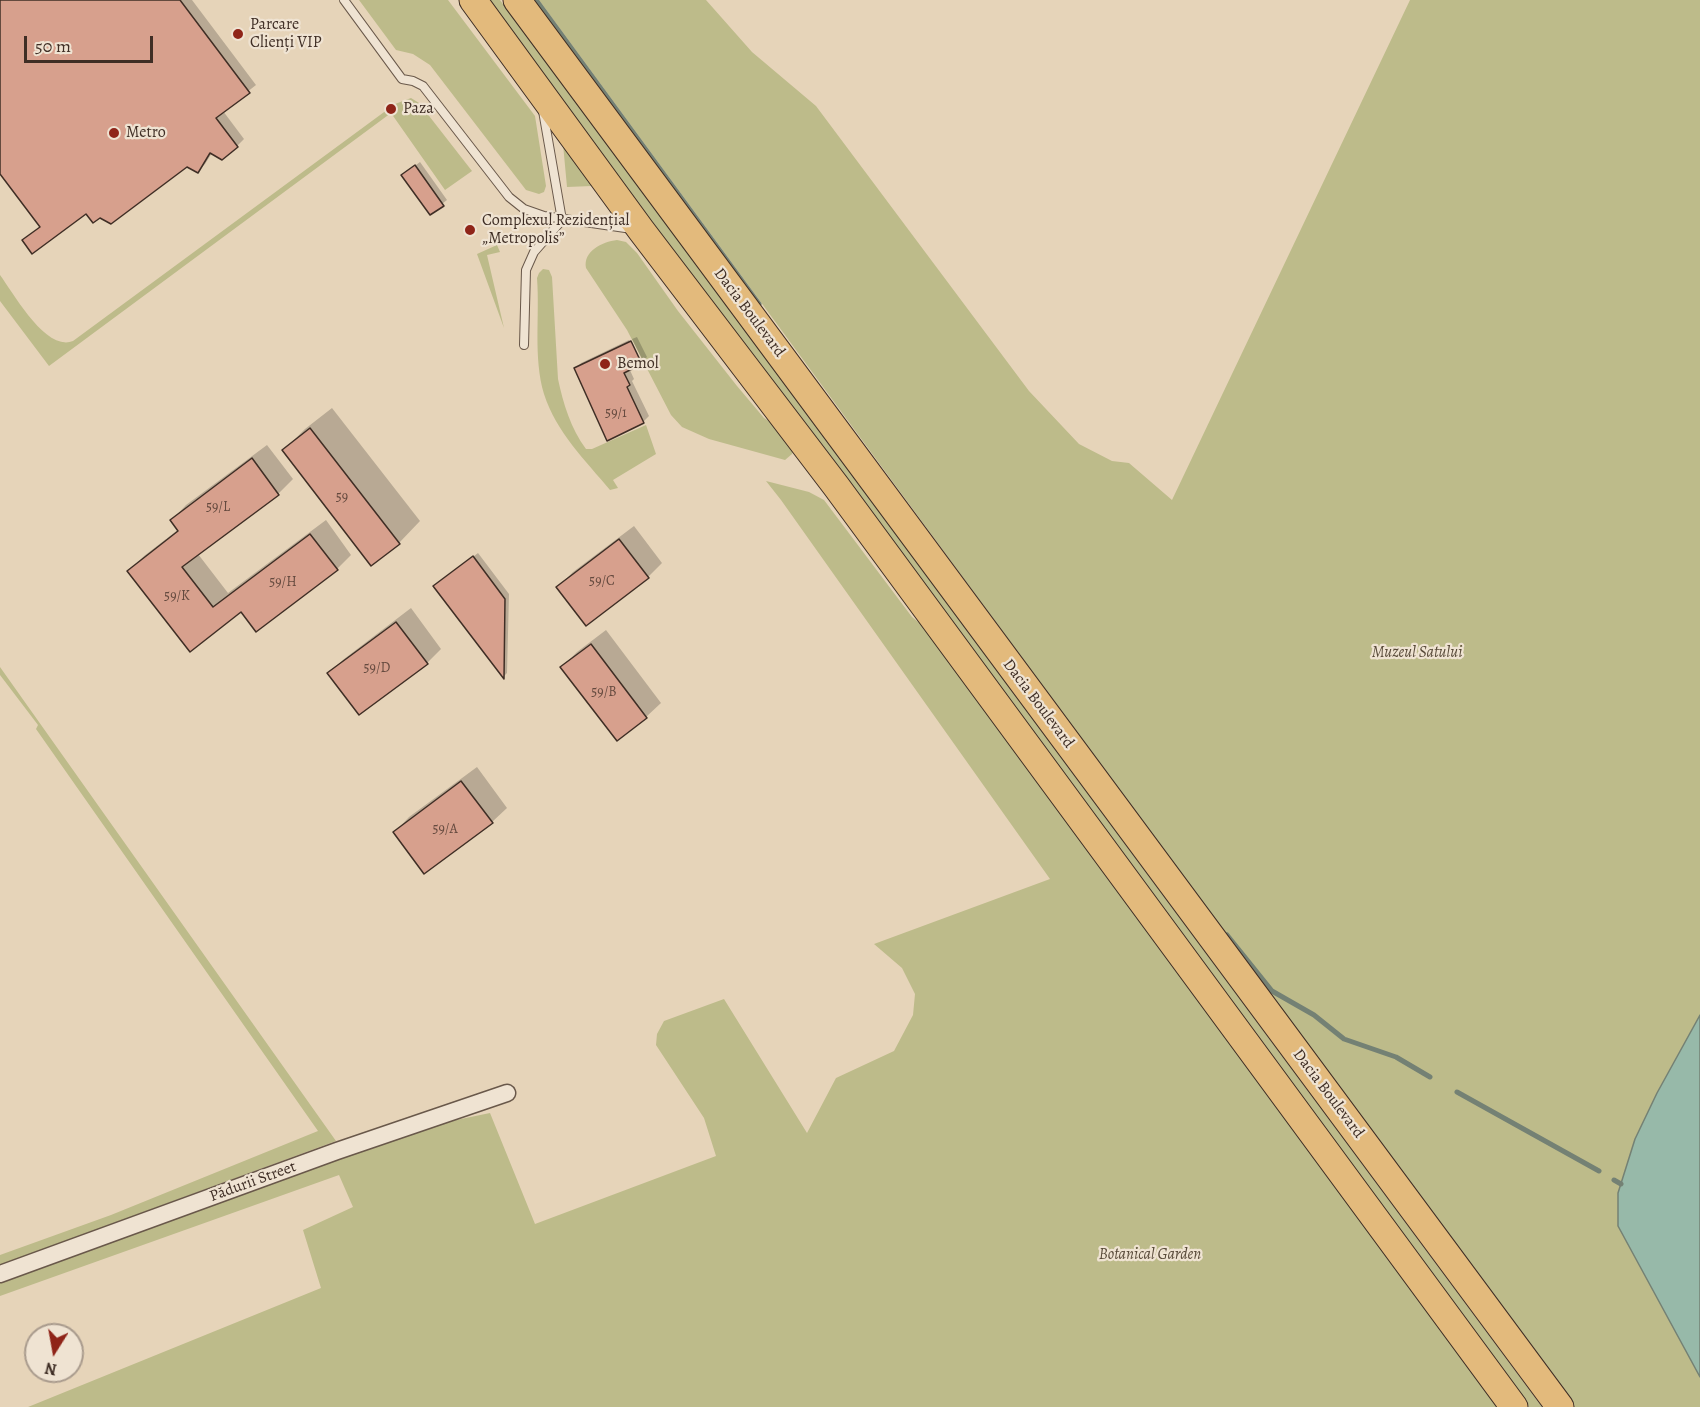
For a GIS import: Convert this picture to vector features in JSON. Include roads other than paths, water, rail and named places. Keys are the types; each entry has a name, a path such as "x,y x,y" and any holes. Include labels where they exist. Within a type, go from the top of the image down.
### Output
{"main road":[{"name":"Dacia Boulevard","path":"473,0 641,230 836,486 1514,1407"},
{"name":"Dacia Boulevard","path":"517,0 1560,1407"}],"street":[{"name":"Pădurii Street","path":"0,1274 337,1151 507,1093"}],"lane":[{"path":"344,0 402,78 423,86 509,197 524,209 562,220 641,230"},
{"path":"540,92 562,220"},
{"path":"524,345 526,270 534,252 562,220"}],"waterway":[{"path":"536,0 759,304"},
{"path":"1227,935 1272,991 1314,1015 1344,1039 1396,1057 1430,1077"},
{"path":"1457,1092 1599,1171"},
{"path":"1614,1180 1621,1184"}],"place":[{"name":"Parcare Clienți VIP","path":"238,34"},
{"name":"Paza","path":"391,109"},
{"name":"Metro","path":"114,133"},
{"name":"Complexul Rezidențial „Metropolis”","path":"470,230"},
{"name":"Bemol","path":"605,364"}],"park label":[{"name":"Muzeul Satului","path":"1417,653"},
{"name":"Botanical Garden","path":"1150,1255"}]}
